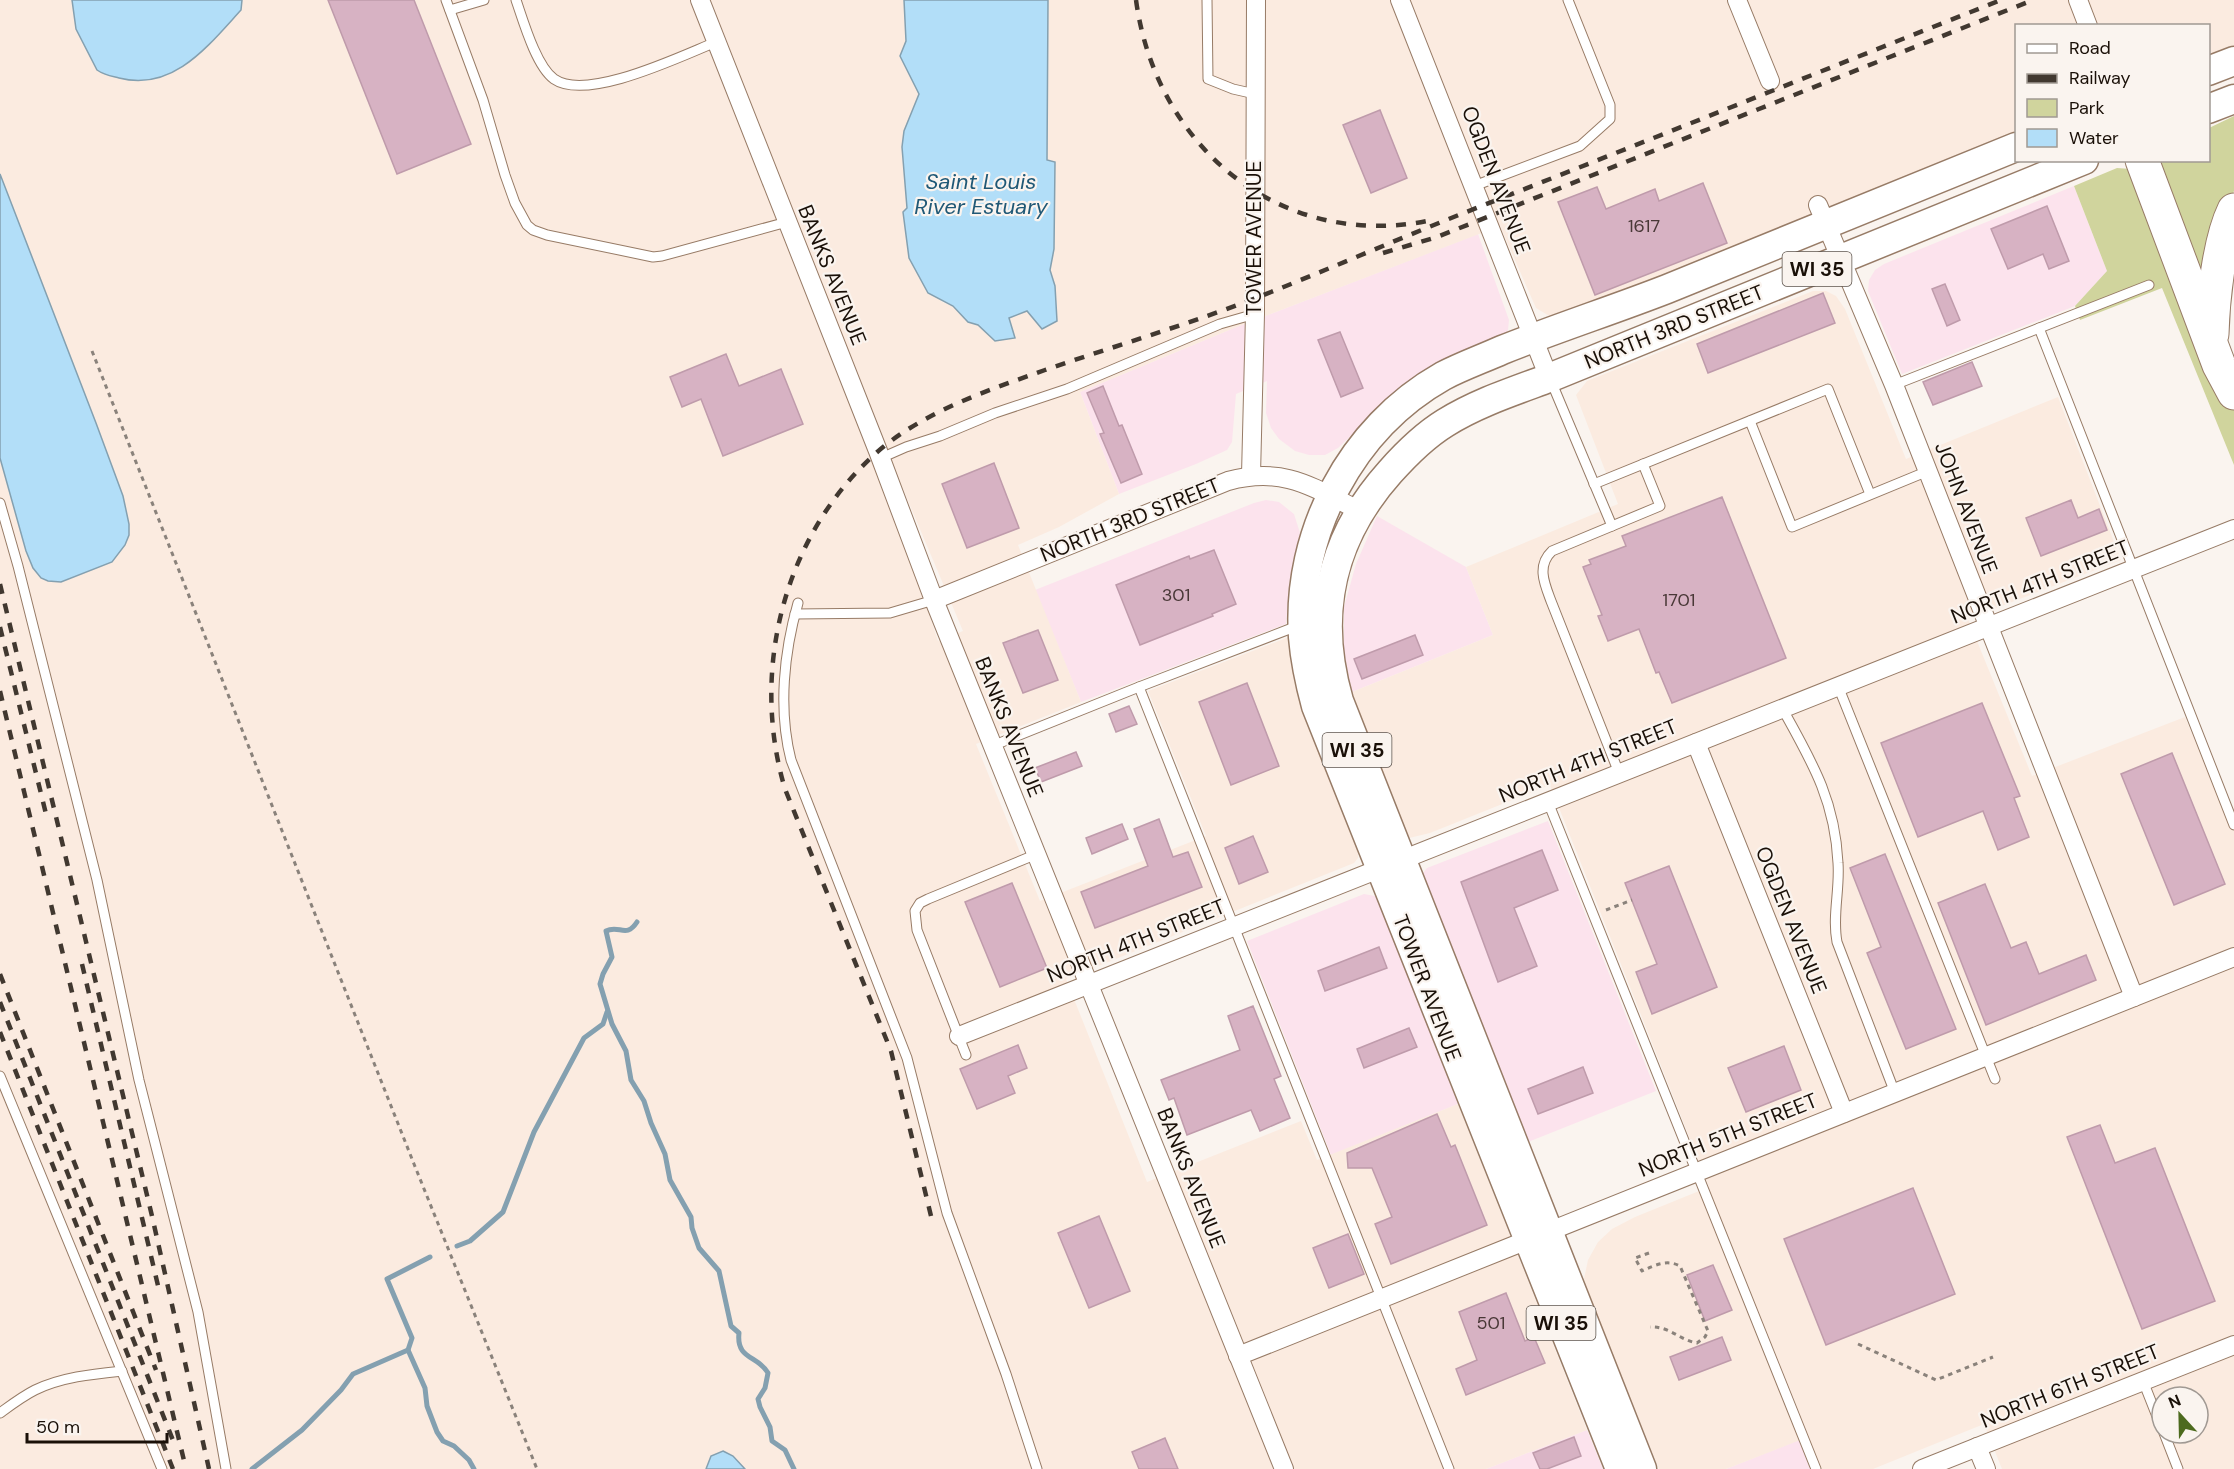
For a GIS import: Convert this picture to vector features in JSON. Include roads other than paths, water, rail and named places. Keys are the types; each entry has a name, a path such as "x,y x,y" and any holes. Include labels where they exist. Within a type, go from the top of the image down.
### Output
{"highway":[{"path":"2143,162 2211,345 2234,393"},
{"path":"2211,345 2213,306 2223,242 2234,210"}],"main road":[{"path":"2210,69 2234,60"},
{"path":"2210,108 2234,99"},
{"name":"NORTH 3RD STREET","path":"1330,496 1370,436 1412,397 1452,372 1533,338 1652,295 1822,215 2015,147"},
{"name":"NORTH 3RD STREET","path":"1360,512 1400,461 1443,424 1480,404 2079,162"},
{"name":"TOWER AVENUE","path":"1330,496 1315,534 1305,580 1303,624 1305,656 1316,706 1390,864 1537,1236 1620,1469"},
{"name":"TOWER AVENUE","path":"1360,512 1343,543 1333,576 1327,620 1330,663 1390,864"},
{"name":"TOWER AVENUE","path":"1537,1236 1642,1469"}],"street":[{"name":"BANKS AVENUE","path":"700,0 992,746 1284,1469"},
{"name":"TOWER AVENUE","path":"1251,476 1255,314 1256,0"},
{"name":"OGDEN AVENUE","path":"1400,0 1549,378"},
{"path":"1737,0 1770,81"},
{"path":"2078,0 2087,24"},
{"name":"JOHN AVENUE","path":"1822,215 1894,385 2134,997"},
{"name":"NORTH 3RD STREET","path":"934,600 1228,481 1251,476 1262,474 1284,477 1330,496 1360,512"},
{"name":"NORTH 4TH STREET","path":"959,1036 2234,529"},
{"name":"OGDEN AVENUE","path":"1696,743 1844,1113"},
{"name":"NORTH 5TH STREET","path":"1238,1356 2234,957"},
{"name":"NORTH 6TH STREET","path":"1922,1469 2234,1345"},
{"path":"1977,1447 1986,1469"}],"lane":[{"path":"484,0 448,5 483,100 505,175 522,218 533,230 547,235 662,256 787,222"},
{"path":"516,0 543,67 553,78 568,84 613,81 716,42"},
{"path":"1207,0 1208,79 1233,89 1255,94"},
{"path":"1474,186 1581,146 1610,119 1610,105 1568,0"},
{"path":"1894,385 2150,285"},
{"path":"881,458 995,413 1067,389 1221,324 1255,314"},
{"path":"2039,328 2234,825"},
{"path":"1549,378 1612,526"},
{"path":"1594,484 1828,389 1870,494"},
{"path":"1750,421 1792,527 1928,471"},
{"path":"1619,773 1551,602 1543,574 1544,560 1551,551 1660,506 1643,464"},
{"path":"0,503 94,869 139,1080 198,1312 226,1469"},
{"path":"795,614 890,613 934,600"},
{"path":"798,603 788,647 785,692 786,738 791,760 907,1058 947,1213 1006,1374 1037,1469"},
{"path":"992,746 1303,624"},
{"path":"1838,686 1995,1079"},
{"path":"1139,687 1449,1469"},
{"path":"1782,708 1817,773 1829,801 1834,820 1838,866 1835,922 1837,942 1895,1093"},
{"path":"1548,802 1695,1173 1816,1469"},
{"path":"966,1055 917,930 915,911 920,903 928,899 1037,854"},
{"path":"0,1076 162,1469"},
{"path":"0,1413 35,1390 64,1379 122,1371"},
{"path":"2143,1381 2150,1398"},
{"path":"2169,1445 2178,1469"}],"water":[{"path":"72,0 242,0 241,10 216,38 188,63 173,72 138,81 110,76 97,70 76,29"},
{"name":"Saint Louis River Estuary","path":"904,0 1048,0 1047,160 1055,162 1054,249 1050,270 1055,286 1057,321 1042,329 1027,311 1009,318 1015,338 995,341 978,325 968,322 953,306 928,293 909,258 903,212 907,208 902,147 904,131 919,94 900,56 906,41"},
{"path":"0,174 123,496 129,524 129,535 125,545 112,562 61,582 41,578 33,568 26,551 0,458"},
{"path":"723,1451 733,1456 745,1469 706,1469 711,1456"}],"waterway":[{"path":"637,922 629,930 606,931 612,957 600,984 612,1024 626,1051 631,1080 644,1101 665,1154 670,1180 691,1217 699,1248 719,1271 731,1326 739,1333 739,1342 744,1353 764,1367 768,1373 765,1388 758,1399 760,1407 770,1427 772,1441 785,1450 794,1469"},
{"path":"457,1246 470,1241 503,1212 534,1132 584,1038 603,1024 607,1012"},
{"path":"252,1469 302,1430 341,1390 353,1374 408,1350 412,1338 387,1279 430,1257"},
{"path":"408,1350 425,1388 427,1406 437,1432 443,1441 454,1446 469,1460 474,1469"}],"railway":[{"path":"1136,0 1148,53 1170,101 1199,143 1235,178 1278,203 1325,220 1377,226 1432,220"},
{"path":"931,1216 891,1051 785,789 775,744 771,699 774,653 782,609 797,566 817,525 843,487 893,439 956,404 1045,370 1256,298 1455,216 2001,0"},
{"path":"1383,253 1437,237 2033,0"},
{"path":"0,584 152,1216 209,1469"},
{"path":"0,627 47,818"},
{"path":"0,691 186,1469"},
{"path":"82,964 160,1294"},
{"path":"0,974 156,1370"},
{"path":"0,1002 174,1443"},
{"path":"0,1032 173,1469"}]}
